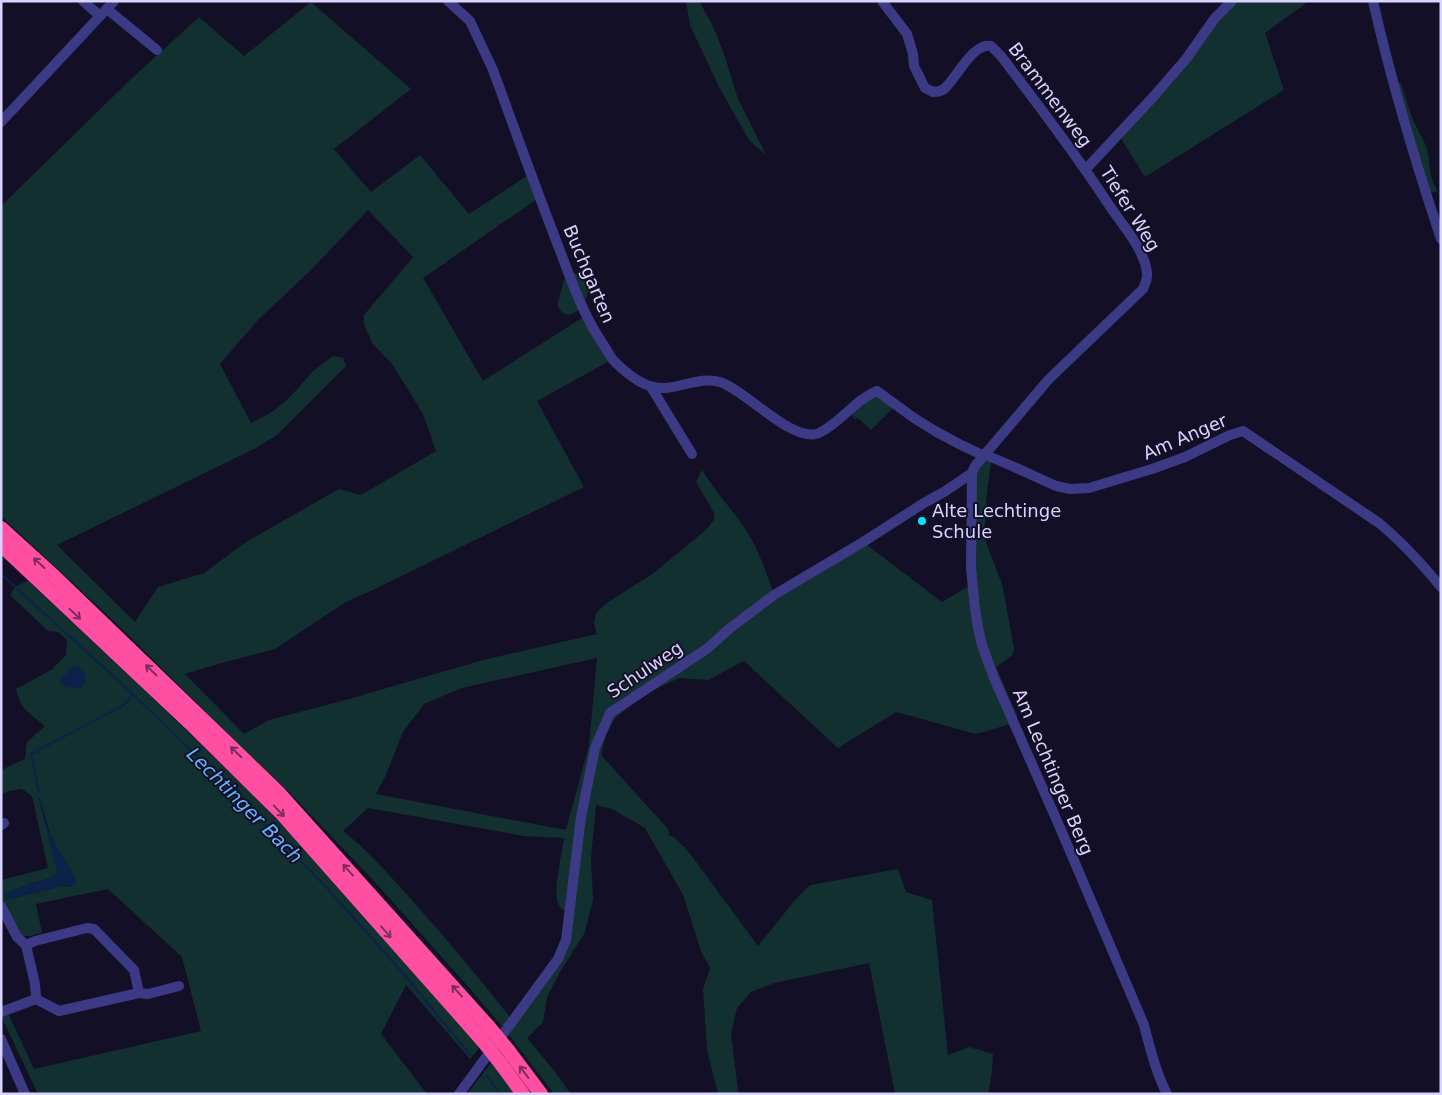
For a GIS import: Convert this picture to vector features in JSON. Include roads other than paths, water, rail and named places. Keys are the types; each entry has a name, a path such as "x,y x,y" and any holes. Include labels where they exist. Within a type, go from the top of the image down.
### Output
{"highway":[{"path":"1,528 55,577 278,792 489,1027 541,1094"},
{"path":"1,545 194,727 282,814 482,1040 523,1094"},
{"path":"1,552 31,579 39,581"}],"street":[{"path":"83,1 107,9 157,50"},
{"name":"Buchgarten","path":"448,1 470,21 493,70 582,309 613,359 628,373 651,387"},
{"name":"Brammenweg","path":"882,1 907,34 913,54 914,66 925,88 933,92 943,90 971,57 984,46 991,46 1001,56 1086,169"},
{"name":"Tiefer Weg","path":"986,455 1049,380 1143,289 1147,282 1148,276 1145,264 1136,245 1086,169 1154,96 1186,59 1215,18 1232,1"},
{"path":"1373,1 1383,45 1441,239"},
{"path":"1,122 107,9"},
{"path":"651,387 662,388 701,381 722,383 751,400 789,427 805,435 817,434 863,398 877,391 935,431 976,452 986,455"},
{"path":"651,387 692,454"},
{"name":"Am Anger","path":"986,455 1056,486 1080,489 1116,481 1152,469 1185,457 1244,430 1393,534 1426,568 1441,587"},
{"path":"972,472 980,459 986,455"},
{"name":"Schulweg","path":"459,1094 558,959 566,940 581,817 595,748 610,713 708,648 729,629 774,595 944,492 972,472"},
{"name":"Am Lechtinger Berg","path":"972,472 971,568 975,608 982,645 994,678 1144,1025 1167,1094"},
{"path":"1,906 18,937 26,945 35,984 36,999"},
{"path":"26,945 87,928 94,929 134,970 139,993"},
{"path":"1,1012 36,999 59,1011 139,993 148,994 179,986"},
{"path":"1,1039 25,1094"}],"water":[{"path":"74,665 85,673 85,684 77,688 62,686 61,679"},
{"path":"40,797 49,831 77,881 72,887 62,886 6,900 4,894 34,882 48,879 58,873 38,798"}],"waterway":[{"name":"Lechtinger Bach","path":"1,574 121,683 192,751 327,888 402,972 470,1055"},
{"path":"39,792 31,754 124,705 133,694"},
{"path":"487,1076 500,1094"}],"place":[{"name":"Alte Lechtinge Schule","path":"922,521"}]}
